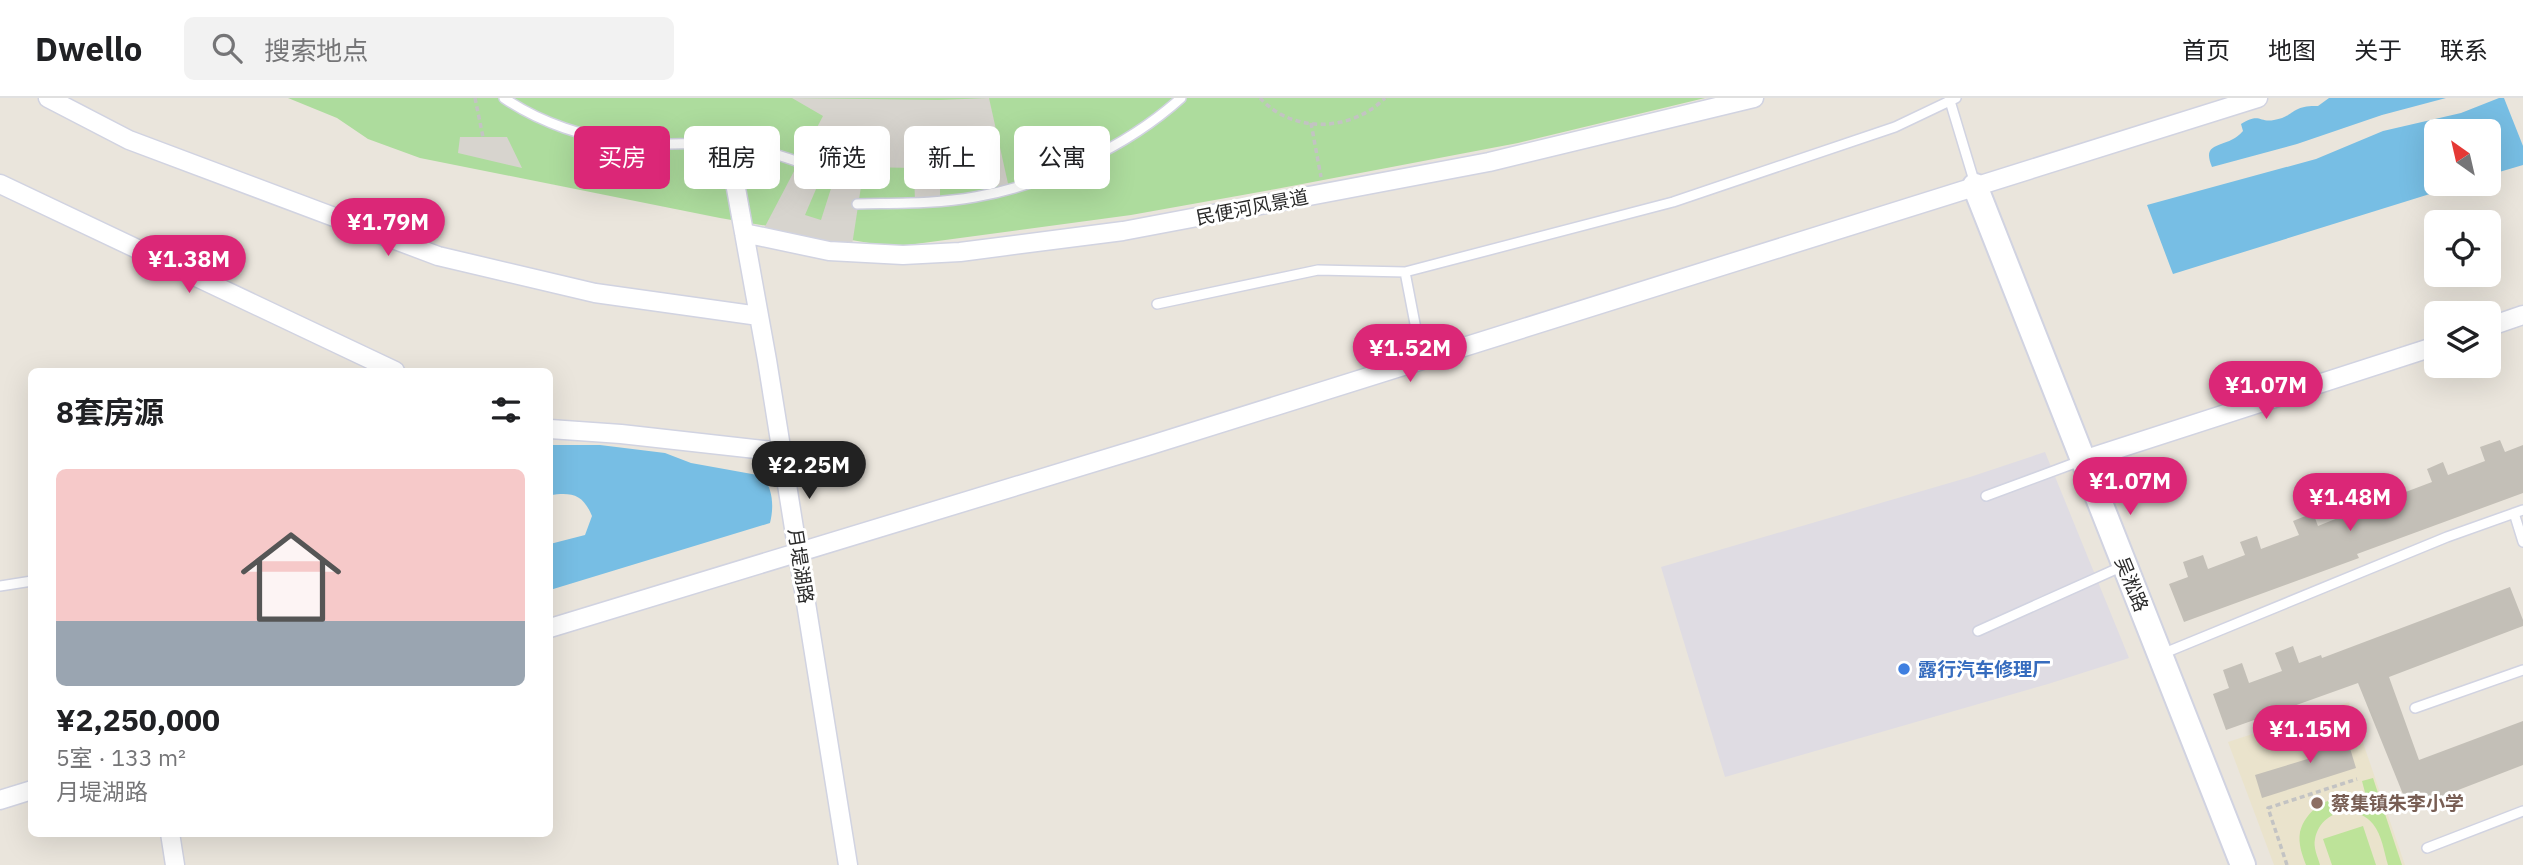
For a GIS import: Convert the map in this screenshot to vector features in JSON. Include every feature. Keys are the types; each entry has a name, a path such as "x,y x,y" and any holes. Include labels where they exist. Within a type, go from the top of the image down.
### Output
{"street":[{"path":"48,98 128,140 438,256 595,293 759,316"},
{"name":"民便河风景道","path":"744,233 828,251 903,256 960,252 1124,231 1489,162 1754,98"},
{"path":"553,627 1138,449 2259,98"},
{"path":"0,184 389,368"},
{"name":"吴淞路","path":"1975,186 2243,865"},
{"name":"月堤湖路","path":"736,189 782,452 848,865"},
{"path":"2501,323 2523,315"},
{"path":"2083,460 2424,350"},
{"path":"553,429 782,452"},
{"path":"0,800 28,791"},
{"path":"170,837 174,865"}],"lane":[{"path":"505,98 542,119 590,136 630,143 684,144"},
{"path":"857,204 975,197 1033,182 1133,134 1181,98"},
{"path":"1157,303 1318,270 1405,272 1673,202 1895,127 1953,99 1975,186"},
{"path":"1405,272 1422,360"},
{"path":"1986,496 2083,460"},
{"path":"2160,654 2447,537 2518,512 2523,542"},
{"path":"1978,631 2125,565"},
{"path":"0,586 28,582"},
{"path":"2415,708 2523,670"},
{"path":"2427,848 2523,811"}],"path":[{"path":"474,98 483,137"},
{"path":"1260,98 1267,106 1289,118 1325,125 1360,117 1385,98"},
{"path":"1311,122 1318,165 1326,192"},
{"path":"2287,865 2267,808 2357,779"}],"shaded area":[{"path":"792,98 989,98 995,126 904,126 904,168 890,168 890,126 818,126 823,116"},
{"path":"460,137 507,137 522,168 458,153"},
{"path":"1000,148 1009,188 999,191 1000,189"},
{"path":"794,171 794,189 816,189 805,215 821,220 831,189 861,189 851,252 760,236"},
{"path":"915,189 940,189 940,200 915,203"},
{"path":"2045,452 2129,658 1725,777 1661,567 1970,477"},
{"name":"蔡集镇朱李小学","path":"2349,702 2405,865 2274,865 2228,742"}],"green space":[{"path":"288,98 1705,98 1518,143 1276,189 1131,215 893,247 720,218 575,189 670,189 670,126 574,126 574,189 420,158 368,139 337,118"},
{"path":"2373,778 2402,865 2388,865 2381,838 2373,824 2366,817 2348,812 2331,816 2318,829 2315,849 2320,865 2306,865 2300,832 2310,814 2326,801 2336,798 2347,796 2367,800 2362,781"},
{"path":"2363,826 2376,865 2332,865 2323,839"}],"water":[{"path":"2329,98 2446,98 2212,167 2209,158 2212,148 2237,137 2243,131 2241,124 2256,118 2269,121 2281,118 2303,107 2318,106"},
{"path":"2504,98 2523,146 2523,165 2501,171 2501,119 2435,119"},
{"path":"2424,122 2424,196 2173,274 2147,205 2316,159 2383,131"},
{"path":"553,445 600,445 665,453 691,463 763,476 769,487 772,511 770,523 553,589 553,543 585,535 592,516 581,499 565,494 553,495"}],"building":[{"path":"2500,440 2505,452 2523,445 2523,493 2357,554 2359,558 2184,622 2169,584 2188,577 2183,562 2203,555 2208,569 2245,555 2240,542 2257,536 2261,549 2299,535 2293,521 2313,513 2318,526 2375,503 2369,489 2389,481 2395,496 2432,482 2427,469 2443,462 2448,475 2485,461 2480,447"},
{"path":"2510,587 2523,626 2389,677 2419,760 2523,721 2523,765 2409,809 2358,683 2226,730 2213,694 2229,688 2223,670 2242,663 2249,683 2282,671 2275,653 2293,646 2299,663 2321,655 2322,658"},
{"path":"2334,726 2341,748 2349,745 2356,768 2262,798 2255,775 2314,757 2307,734"}],"place":[{"name":"露行汽车修理厂","path":"1904,669"},
{"name":"蔡集镇朱李小学","path":"2317,803"}]}
